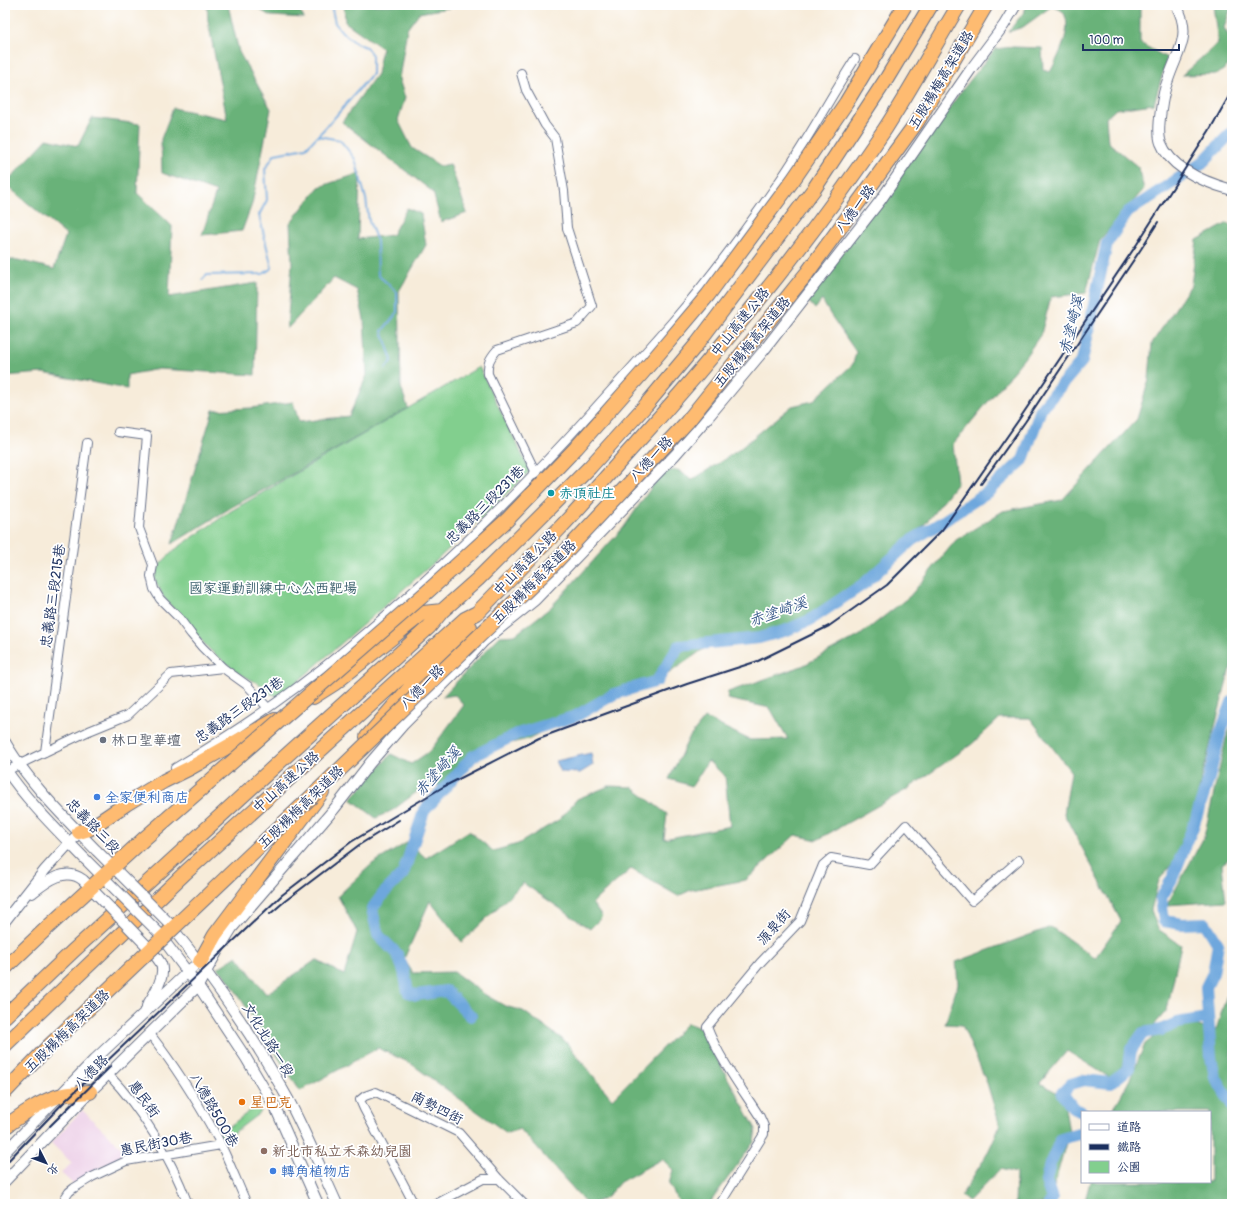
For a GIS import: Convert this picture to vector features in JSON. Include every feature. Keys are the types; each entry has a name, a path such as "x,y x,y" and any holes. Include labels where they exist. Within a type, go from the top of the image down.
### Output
{"highway":[{"path":"5,968 145,838 507,520 576,448 648,366 713,288 793,180 846,103 905,5"},
{"name":"中山高速公路","path":"5,1016 72,952 287,755 391,663 429,627 442,611 478,579 590,467 646,405 697,344 774,244 814,189 887,78 931,5"},
{"name":"中山高速公路","path":"5,1044 110,946 186,872 466,619 477,613 560,527 698,374 763,294 844,188 885,129 959,5"},
{"name":"五股楊梅高架道路","path":"5,1092 48,1047 313,796 553,565 687,422 808,273 912,128 986,5"},
{"path":"74,837 164,781 257,731 336,683 423,613 442,611"},
{"path":"203,967 219,929 346,761 414,683 471,626 477,613"},
{"path":"5,1003 51,962 72,952"},
{"path":"5,1048 44,1007"},
{"path":"5,1127 42,1103 60,1095 90,1092"}],"street":[{"name":"八德一路","path":"198,986 203,967 217,952 232,928 335,808 370,763 404,725 484,641 535,600 675,456 710,415 765,349 880,200 1004,25 1016,5"},
{"path":"1176,5 1183,23 1182,45 1167,81 1160,117 1160,141 1166,153 1181,169 1232,190"},
{"path":"536,473 670,325 724,256 797,156 855,59"},
{"name":"忠義路三段231巷","path":"74,837 83,824 200,754 267,708 346,649 391,611 485,524 536,473 488,374 488,366 491,357 497,350 576,323 592,306 567,228 564,191 555,138 545,125 526,90 521,73"},
{"path":"118,432 147,436 139,528 153,565 151,576 154,589 160,599 180,618 191,634 222,668 248,686 267,708"},
{"name":"忠義路三段215巷","path":"45,752 87,442"},
{"path":"6,771 89,731 128,715 171,674 222,668"},
{"name":"忠義路三段","path":"5,742 13,756 50,802 74,837 86,860 159,933"},
{"name":"忠義路三段","path":"6,771 58,832 74,837 97,851 169,923"},
{"name":"源泉街","path":"720,1204 764,1134 764,1126 760,1117 710,1036 707,1026 760,963 800,921 823,865 831,858 870,865 906,824 972,901 1019,860"},
{"path":"8,917 35,882 74,837"},
{"path":"8,917 29,896 44,884 60,875 70,874 83,880 147,946 161,964 159,986 139,1018"},
{"name":"文化北路一段","path":"169,923 203,967 266,1061 289,1101 337,1204"},
{"name":"文化北路一段","path":"159,933 198,986 246,1058 275,1107 318,1204"},
{"name":"八德路","path":"5,1152 94,1060 188,972 203,967"},
{"name":"八德路","path":"5,1181 90,1092 198,986"},
{"name":"八德路500巷","path":"150,1034 171,1062 193,1096 221,1145 247,1204"},
{"name":"惠民街","path":"108,1074 135,1106 167,1155 188,1204"},
{"name":"南勢四街","path":"414,1204 360,1100 376,1092 459,1133 499,1179 524,1204"},
{"name":"惠民街30巷","path":"64,1204 65,1198 74,1188 92,1177 126,1161 221,1145"},
{"path":"436,1204 483,1179 499,1179"}],"shaded area":[{"path":"82,1110 127,1153 73,1184 61,1173 72,1163 51,1143"}],"green space":[{"path":"207,5 228,5 239,52 271,109 252,204 242,231 202,235 216,192 162,173 161,139 173,108 227,119 208,21"},
{"path":"253,5 296,5 304,18 270,16"},
{"path":"344,5 465,5 419,13 407,29 399,79 405,98 398,120 412,148 440,166 450,164 467,213 441,222 433,192 342,122 377,74 382,48 345,22"},
{"path":"1027,5 1140,5 1140,43 1167,58 1154,104 1116,109 1106,118 1108,142 1138,167 1144,189 1100,240 1086,293 1051,297 1041,334 1025,357 953,444 957,483 925,524 859,584 791,629 708,646 665,676 580,711 528,739 474,752 453,782 422,788 393,810 376,818 351,799 391,754 411,764 430,751 464,705 455,695 442,697 500,636 515,635 550,608 624,527 655,482 666,471 678,470 692,480 737,451 792,406 813,401 853,364 856,352 822,300 815,309 807,300 960,93 995,49 1013,47 1042,48 1043,70 1050,72 1064,42 1067,26 1066,18 1062,11 1052,6 1023,27 1008,32 1024,12"},
{"path":"1213,5 1232,5 1224,28 1232,41 1232,63 1218,74 1182,75 1218,43"},
{"path":"92,118 140,124 137,193 172,226 169,297 257,283 255,375 159,369 127,375 127,389 43,373 5,376 5,260 18,260 54,269 66,235 5,184 47,139 78,146"},
{"path":"360,173 358,239 392,235 407,208 421,214 426,245 399,291 401,387 408,408 232,507 172,544 213,410 251,408 293,402 299,422 349,416 367,375 364,319 357,290 334,278 287,329 292,264 290,223 319,187"},
{"path":"1228,223 1232,227 1232,666 1229,672 1200,785 1187,846 1159,880 1151,910 1158,929 1181,945 1167,1010 1112,1079 1067,1051 1040,1083 1063,1096 1069,1132 1049,1204 1015,1204 1016,1173 1000,1169 969,1201 961,1196 987,1154 1000,1126 987,1083 962,1025 945,1024 958,984 956,962 1051,927 1095,958 1121,921 1064,814 1071,772 1030,718 1000,718 972,744 906,790 817,840 795,835 746,880 691,890 678,896 631,869 592,903 602,917 590,929 523,883 462,942 430,901 404,959 413,973 454,972 484,994 505,1006 523,1011 565,1041 612,1099 687,1023 700,1028 756,1129 754,1142 709,1204 680,1204 669,1184 673,1170 662,1159 620,1182 607,1197 591,1204 587,1204 520,1129 507,1133 410,1063 378,1048 300,1091 228,979 218,968 237,956 266,994 316,960 344,975 357,932 338,896 372,864 408,842 426,858 469,831 493,851 518,844 560,819 577,799 609,786 632,787 667,814 664,839 730,826 725,776 708,761 692,786 669,779 689,738 705,718 750,740 788,739 770,708 727,699 728,692 802,666 859,636 910,596 956,540 1003,511 1062,500 1137,419 1149,379 1152,343 1191,285 1197,240"},
{"name":"國家運動訓練中心公西靶場","path":"479,367 530,471 437,560 288,690 278,696 271,694 263,686 237,672 210,650 164,598 154,578 161,563 177,548 231,511"},
{"path":"1232,725 1232,857 1222,864 1226,901 1167,905 1204,837 1226,739"},
{"path":"1232,978 1232,1204 1084,1204 1090,1183 1211,1183 1211,1111 1113,1111 1130,1079 1145,1044 1178,1018 1209,1030 1216,1030"},
{"path":"258,1105 261,1112 223,1141 219,1134"}],"water":[{"path":"591,753 593,765 580,773 561,772 556,761"}],"waterway":[{"path":"202,280 207,275 263,274 272,268 259,215 267,200 265,169 275,154 306,148 330,123 372,74 372,55 366,47 356,43 342,32 335,23 331,5"},
{"name":"赤塗崎溪","path":"471,1016 446,991 416,995 408,992 404,971 397,954 378,935 372,909 383,894 403,874 424,811 473,756 517,734 576,716 614,694 657,681 679,646 759,638 787,630 810,620 865,583 912,540 989,491 1023,460 1041,409 1082,361 1107,243 1128,212 1202,163 1232,132"},
{"path":"318,136 340,140 355,159 366,199 369,221 377,241 378,275 397,292 397,313 382,331 392,360 386,368"},
{"path":"1232,702 1219,737 1209,778 1193,827 1172,879 1161,898 1164,921 1182,924 1205,923 1218,944 1213,973 1206,987 1211,1057 1215,1077 1232,1105"},
{"path":"1081,1112 1074,1109 1062,1093 1071,1084 1084,1080 1111,1083 1129,1068 1131,1050 1143,1033 1161,1030 1177,1023 1207,1018"},
{"path":"1049,1204 1052,1199 1046,1181 1050,1164 1061,1139 1081,1133"}],"railway":[{"path":"5,1164 65,1101 282,895 351,842 443,787 539,738 687,684 758,661 829,626 887,585 942,530 1020,418 1137,244 1209,131 1232,91"},
{"path":"981,484 1025,422 1158,222"},
{"path":"270,914 359,845 399,820"},
{"path":"50,1126 111,1066"}],"place":[{"name":"赤頂社庄","path":"551,493"},
{"name":"林口聖華壇","path":"103,740"},
{"name":"全家便利商店","path":"97,797"},
{"name":"星巴克","path":"242,1102"},
{"name":"新北市私立禾森幼兒園","path":"264,1151"},
{"name":"轉角植物店","path":"273,1171"}]}
